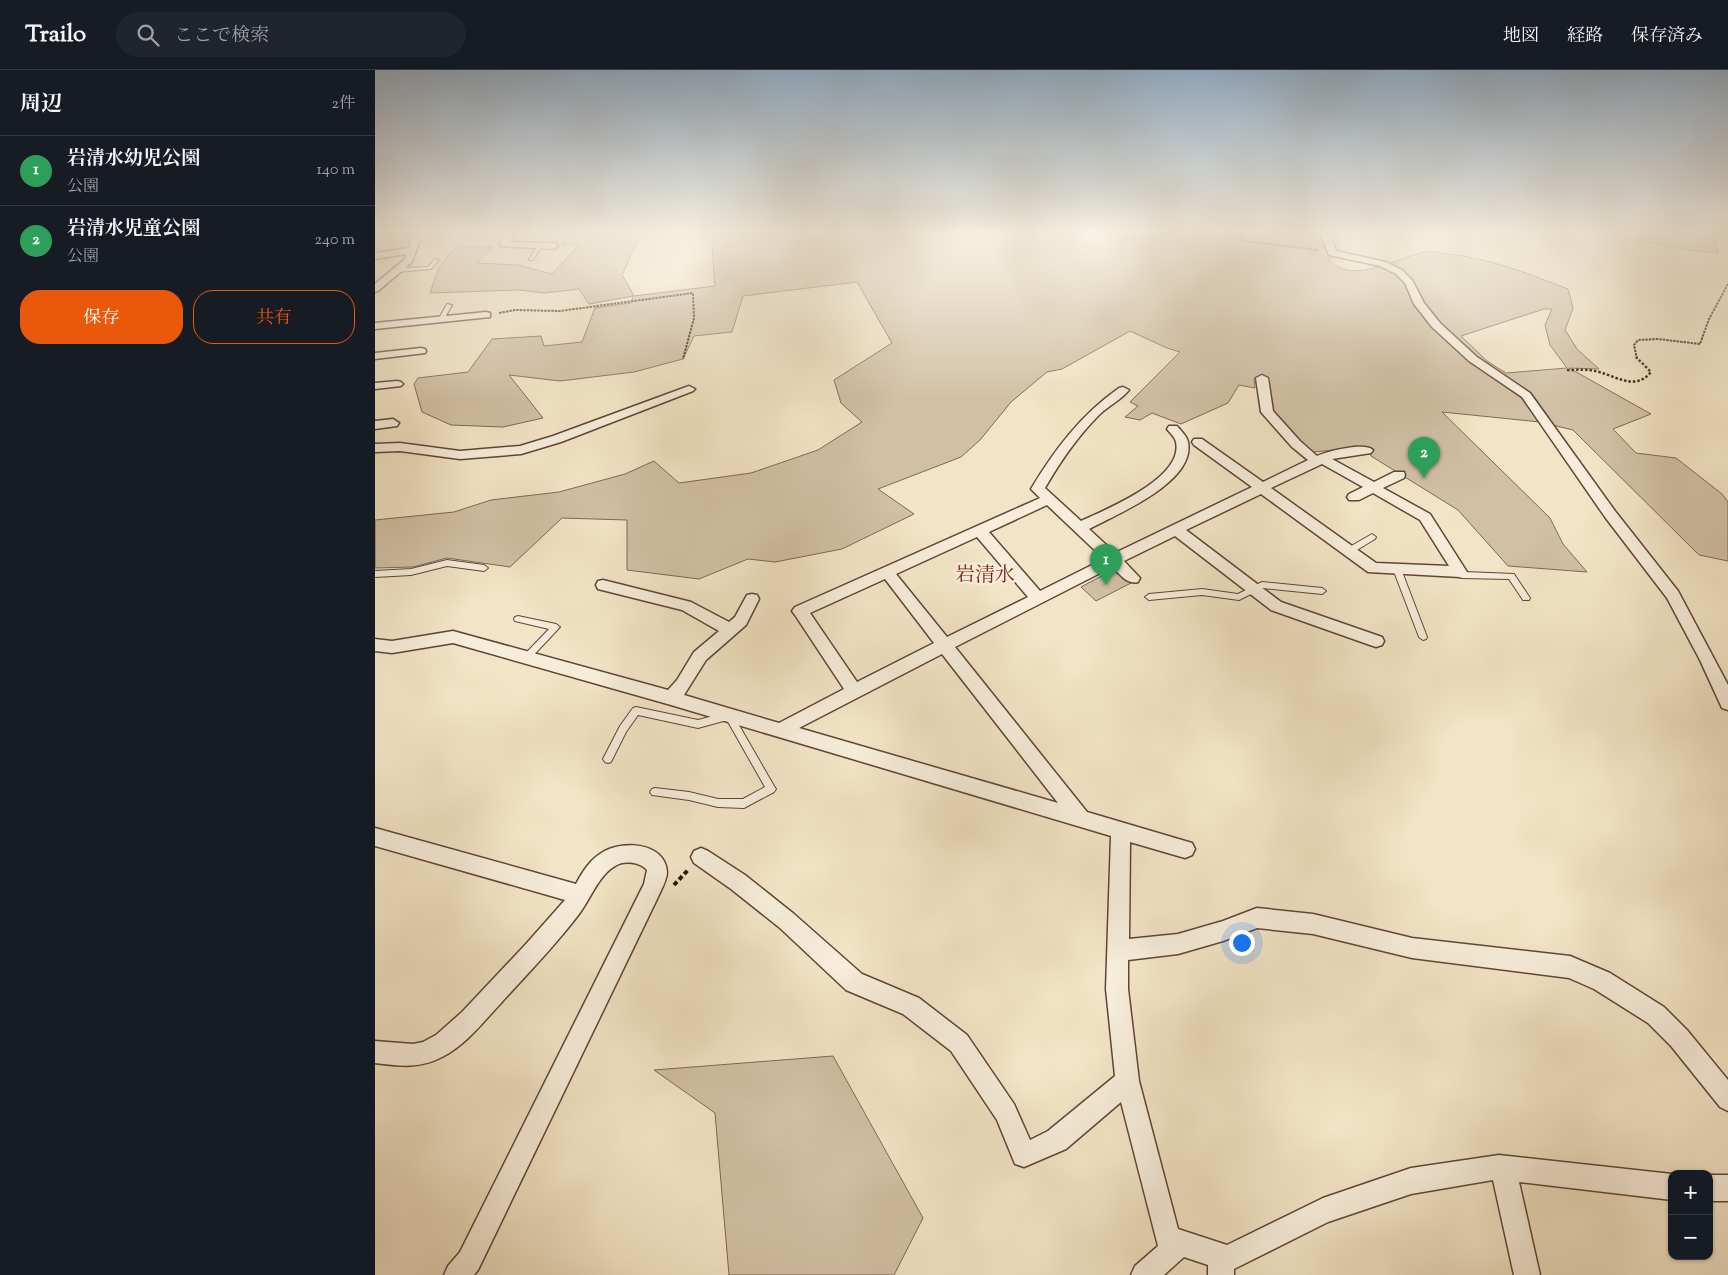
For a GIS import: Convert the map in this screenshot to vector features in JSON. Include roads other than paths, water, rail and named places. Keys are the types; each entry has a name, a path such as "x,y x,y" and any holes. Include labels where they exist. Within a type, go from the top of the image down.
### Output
{"street":[{"path":"1411,287 1422,310 1436,325 1473,359 1526,395 1610,514 1673,595 1708,660 1728,703"},
{"path":"375,326 486,315"},
{"path":"375,356 421,351"},
{"path":"1262,378 1267,412 1296,444 1320,460 1425,517 1460,572"},
{"path":"375,386 397,384"},
{"path":"375,448 400,447 460,455 521,450 557,439 689,389"},
{"path":"1123,390 1093,413 1071,438 1053,461 1038,488 1133,578"},
{"path":"375,425 393,423"},
{"path":"1081,527 1155,488 1179,464 1183,450 1182,441 1173,429"},
{"path":"1198,442 1373,568 1460,572"},
{"path":"779,731 854,690 1331,454 1367,450"},
{"path":"1354,497 1399,475"},
{"path":"854,690 800,611 1050,499"},
{"path":"979,530 1038,598"},
{"path":"1177,530 1276,606 1376,641"},
{"path":"887,572 1082,820"},
{"path":"603,585 685,606 731,630"},
{"path":"671,698 683,684 700,656 741,621 752,599"},
{"path":"375,645 392,647 453,637 671,698 1185,849"},
{"path":"1121,831 1117,989 1127,1081 1168,1239 1181,1243 1221,1265 1228,1258 1323,1211 1411,1181 1503,1168 1668,1187"},
{"path":"375,837 581,896"},
{"path":"375,1052 421,1054 440,1046 467,1023 544,942 581,896 595,870 611,858 630,854 649,857 654,864 657,874 638,914 469,1260 457,1275"},
{"path":"701,857 738,882 787,921 854,982 911,1006 959,1043 1006,1112 1024,1155 1057,1140 1127,1081"},
{"path":"1117,948 1135,950 1178,944 1223,931 1257,918 1313,924 1412,948 1570,967 1602,980 1656,1015 1679,1038 1728,1099"},
{"path":"1503,1168 1527,1275"},
{"path":"1713,1188 1728,1188"},
{"path":"1144,1275 1181,1243"}],"lane":[{"path":"441,320 449,305"},
{"path":"1349,551 1372,538"},
{"path":"375,574 411,572 447,563 484,568"},
{"path":"1397,569 1423,637"},
{"path":"1460,572 1462,575 1511,576 1526,598"},
{"path":"1149,597 1203,592 1239,597 1262,585 1322,591"},
{"path":"518,619 556,627 527,657"},
{"path":"608,759 623,729 636,711 698,724 729,716 771,788 745,804 717,803 689,796 655,792"}],"place":[{"name":"岩清水児童公園","path":"1424,478"},
{"name":"岩清水幼児公園","path":"1106,585"}],"district":[{"name":"岩清水","path":"985,576"}]}
